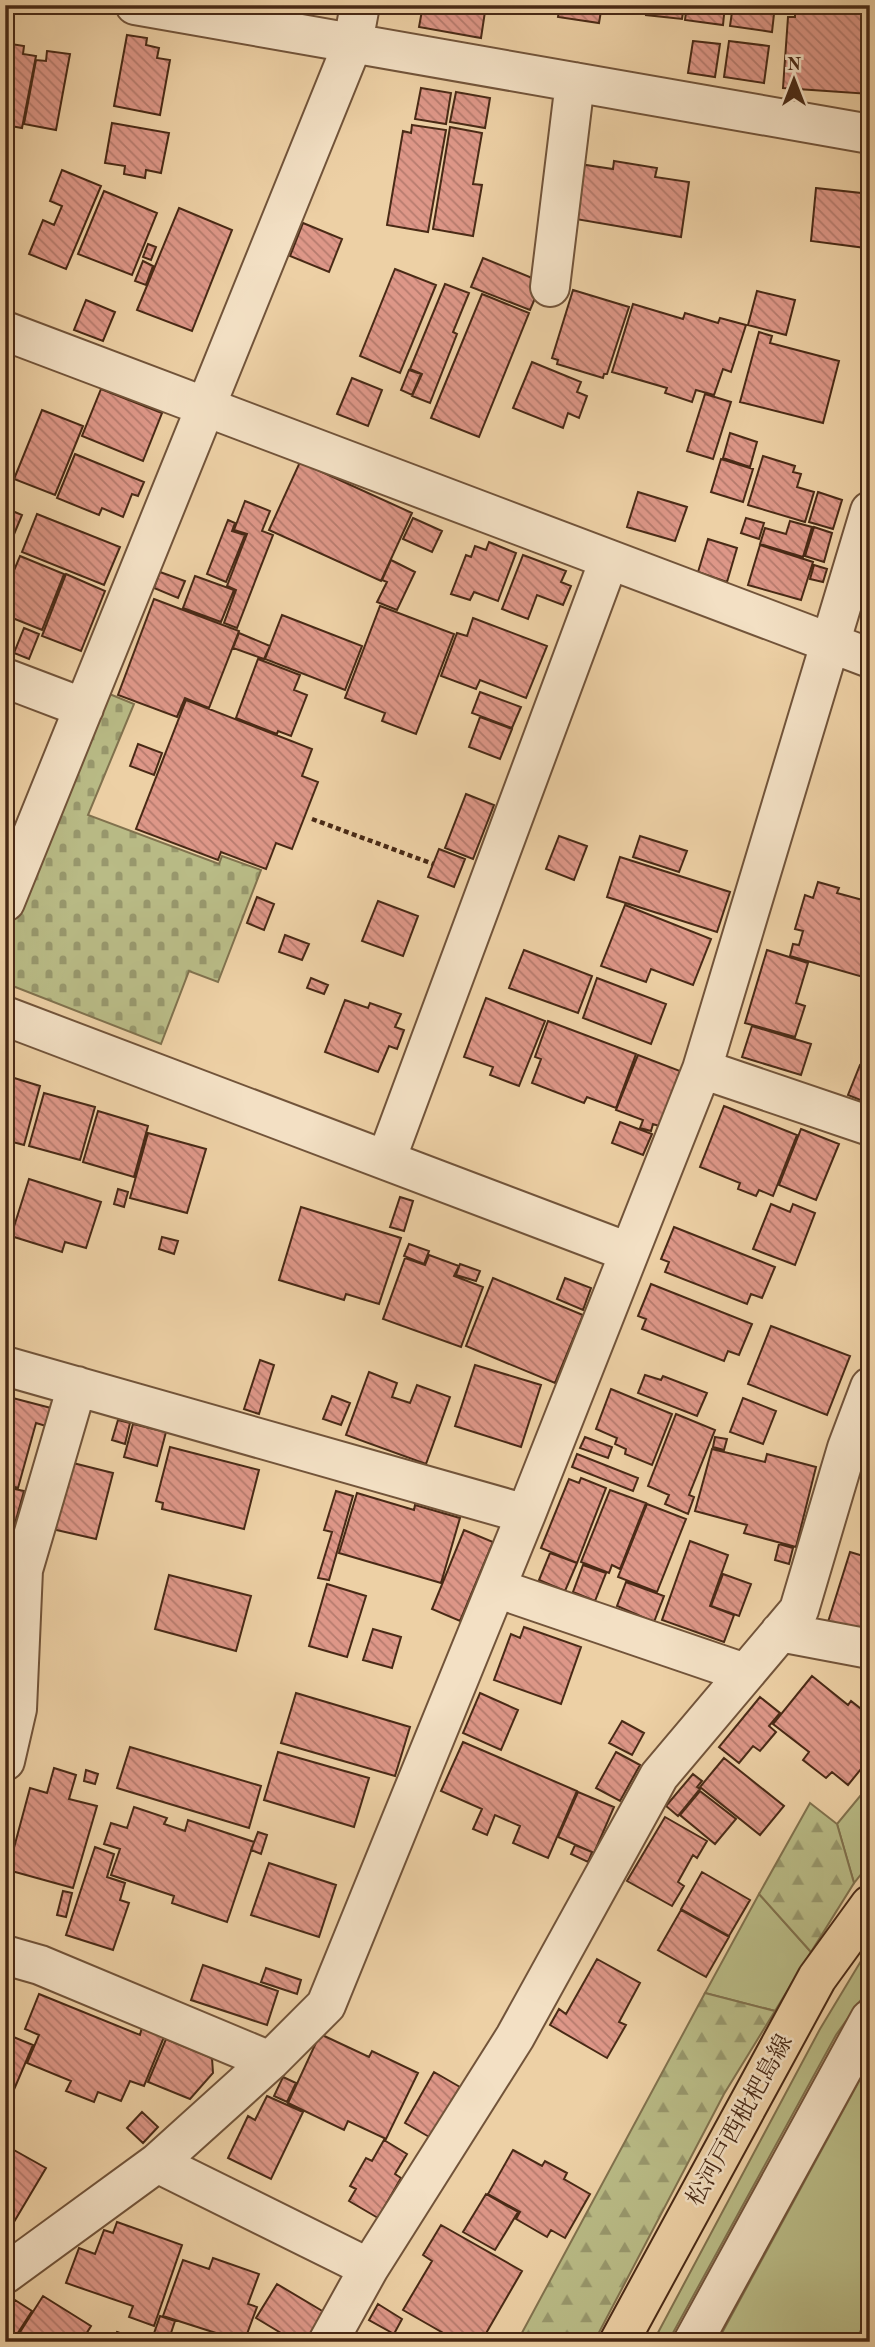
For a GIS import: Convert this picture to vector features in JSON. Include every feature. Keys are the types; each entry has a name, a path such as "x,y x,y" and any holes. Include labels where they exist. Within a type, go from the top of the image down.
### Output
{"main road":[{"name":"松河戸西枇杷島線","path":"620,2342 817,1978 870,1905"}],"street":[{"path":"135,5 870,134"},
{"path":"5,902 353,43 360,5"},
{"path":"550,287 575,82"},
{"path":"5,331 870,658"},
{"path":"5,2274 157,2163 270,2061 326,2005 526,1514 702,1069 870,511"},
{"path":"386,1160 609,560"},
{"path":"5,678 83,708"},
{"path":"5,1016 628,1252"},
{"path":"702,1069 870,1126"},
{"path":"5,1366 526,1514"},
{"path":"5,1761 17,1709 23,1570 77,1386"},
{"path":"328,2342 369,2268 515,2037 659,1776 799,1610 847,1448 870,1387"},
{"path":"496,1588 745,1673"},
{"path":"780,1632 870,1649"},
{"path":"5,1955 40,1965 270,2061"},
{"path":"692,2342 870,2019"},
{"path":"157,2163 369,2268"}],"path":[{"path":"312,819 433,864"}],"green space":[{"path":"107,693 134,704 88,815 219,864 222,856 261,870 218,982 189,971 161,1044 5,983 5,938"},
{"path":"870,1784 870,1863 854,1883 837,1824"},
{"path":"810,1803 837,1824 854,1883 811,1952 759,1894"},
{"path":"759,1894 811,1952 775,2011 705,1993"},
{"path":"870,1946 870,1987 836,2035 668,2342 653,2342 820,2029"},
{"path":"705,1993 775,2011 724,2094 594,2342 517,2342"},
{"path":"870,2061 870,2312 855,2342 717,2342"}],"building":[{"path":"423,5 486,5 481,38 419,27"},
{"path":"560,5 602,5 599,23 558,17"},
{"path":"605,5 643,5 642,13 604,8"},
{"path":"647,5 684,5 682,19 646,15"},
{"path":"687,5 725,5 723,25 685,20"},
{"path":"733,5 775,5 772,32 730,26"},
{"path":"795,9 870,14 870,94 783,88 788,17 795,17"},
{"path":"127,35 147,38 146,45 159,48 157,58 170,60 160,115 114,106"},
{"path":"693,41 720,44 715,77 688,73"},
{"path":"729,41 769,46 764,83 724,77"},
{"path":"5,43 24,46 23,54 36,56 22,128 5,125"},
{"path":"47,51 70,54 56,130 24,124 36,60 46,61"},
{"path":"421,88 451,93 446,124 415,119"},
{"path":"456,92 490,98 485,128 450,122"},
{"path":"112,123 169,133 161,173 146,170 145,178 124,174 125,166 105,163"},
{"path":"412,125 446,130 428,232 387,225 403,131 411,133"},
{"path":"450,127 482,133 473,184 482,185 473,236 433,229"},
{"path":"614,161 657,168 655,177 689,182 681,237 570,218 579,164 613,169"},
{"path":"62,170 101,186 66,269 29,254 43,220 54,225 62,206 50,201"},
{"path":"816,188 870,194 866,248 811,241"},
{"path":"104,191 157,213 132,275 78,254"},
{"path":"179,208 232,230 192,331 137,310"},
{"path":"303,223 342,239 329,272 290,256"},
{"path":"148,244 156,247 151,260 143,257"},
{"path":"483,258 542,282 530,310 471,287"},
{"path":"143,261 153,266 146,285 135,281"},
{"path":"395,269 436,285 400,373 360,356"},
{"path":"445,284 469,293 453,332 457,334 430,403 412,396 422,374 410,369"},
{"path":"573,290 629,307 607,374 604,374 603,378 557,364 558,360 552,358"},
{"path":"757,291 795,300 786,335 748,325"},
{"path":"482,294 529,313 479,437 431,418"},
{"path":"86,300 115,312 103,341 74,330"},
{"path":"633,304 683,319 685,313 718,323 720,318 746,325 731,372 723,369 714,395 696,390 692,402 665,393 667,388 612,372"},
{"path":"759,332 772,336 770,343 839,361 823,423 740,402"},
{"path":"532,362 581,382 577,392 587,396 579,418 568,413 563,428 513,408"},
{"path":"409,370 421,374 412,395 401,390"},
{"path":"352,378 382,390 368,426 337,414"},
{"path":"101,389 162,413 143,461 82,436"},
{"path":"705,394 731,402 713,459 687,451"},
{"path":"42,410 83,426 55,495 14,479"},
{"path":"730,433 757,442 750,467 723,458"},
{"path":"75,454 144,482 138,496 132,494 123,517 102,508 99,515 57,498"},
{"path":"763,456 795,466 793,472 801,474 797,487 814,492 805,522 748,505"},
{"path":"721,459 753,469 743,502 711,492"},
{"path":"300,462 412,513 381,581 269,530"},
{"path":"638,492 687,507 675,541 627,527"},
{"path":"818,492 842,500 833,529 809,522"},
{"path":"245,501 270,511 262,531 273,535 237,628 224,623 236,590 227,586 247,534 234,530"},
{"path":"10,510 22,515 5,556 5,522"},
{"path":"37,514 120,547 104,585 22,552"},
{"path":"413,518 442,531 432,552 403,539"},
{"path":"746,518 764,523 759,539 741,533"},
{"path":"228,520 235,523 232,531 245,535 226,582 207,574"},
{"path":"790,521 812,527 803,557 760,544 765,528 786,534"},
{"path":"814,527 832,533 824,562 805,556"},
{"path":"708,539 737,548 727,582 698,572"},
{"path":"489,542 516,553 498,601 474,592 470,600 451,594 466,555 471,557 475,546 486,550"},
{"path":"760,545 813,562 801,600 748,585"},
{"path":"523,555 566,571 561,582 571,586 563,605 537,595 528,619 502,609"},
{"path":"20,556 64,574 42,630 5,615 5,592"},
{"path":"391,560 415,572 397,610 377,602 387,582 382,580"},
{"path":"814,565 827,569 823,582 810,579"},
{"path":"160,572 185,581 178,598 154,588"},
{"path":"66,574 105,591 81,651 42,636"},
{"path":"195,576 234,590 221,622 183,608"},
{"path":"154,599 239,631 209,708 185,698 177,717 118,695"},
{"path":"380,606 454,634 416,734 382,721 385,713 345,698"},
{"path":"282,615 362,646 345,690 265,659"},
{"path":"473,618 547,646 526,698 480,680 476,689 441,676 457,633 467,636"},
{"path":"24,628 39,634 29,659 14,653"},
{"path":"239,633 270,646 264,659 233,648"},
{"path":"258,659 300,675 294,690 307,695 291,736 278,731 277,734 236,718"},
{"path":"480,692 521,707 512,728 472,713"},
{"path":"186,700 312,749 302,776 318,782 292,849 276,843 266,869 221,852 218,860 136,829"},
{"path":"480,717 512,729 500,759 469,747"},
{"path":"138,744 162,753 154,775 130,766"},
{"path":"466,794 494,805 473,859 445,848"},
{"path":"559,836 587,846 574,880 546,869"},
{"path":"640,836 687,851 679,872 633,857"},
{"path":"439,849 465,859 454,887 428,877"},
{"path":"620,857 730,892 717,932 607,897"},
{"path":"818,882 839,888 837,893 870,902 870,979 790,956 793,944 799,945 803,931 795,929 805,895 813,898"},
{"path":"257,897 274,904 264,930 247,923"},
{"path":"378,901 418,916 403,956 362,941"},
{"path":"625,905 711,939 693,985 651,969 646,982 601,966"},
{"path":"285,935 309,944 302,960 279,952"},
{"path":"524,950 592,976 578,1013 509,988"},
{"path":"767,950 808,963 796,1003 805,1006 795,1037 745,1023"},
{"path":"311,978 328,985 324,994 307,988"},
{"path":"597,978 666,1004 651,1044 583,1018"},
{"path":"486,998 545,1021 519,1086 490,1075 493,1067 464,1057"},
{"path":"345,1000 368,1008 370,1003 401,1014 395,1027 404,1030 397,1049 389,1046 378,1072 325,1052"},
{"path":"548,1021 636,1054 616,1108 587,1097 584,1103 532,1083 541,1059 535,1057"},
{"path":"752,1026 811,1044 801,1075 742,1057"},
{"path":"638,1055 680,1071 659,1126 653,1124 651,1131 640,1128 643,1120 616,1110"},
{"path":"860,1065 870,1068 870,1104 848,1095"},
{"path":"11,1077 40,1086 24,1145 5,1140 5,1084 9,1085"},
{"path":"44,1093 95,1107 80,1160 29,1146"},
{"path":"724,1106 797,1135 773,1196 759,1190 756,1196 738,1189 740,1183 700,1167"},
{"path":"98,1111 148,1126 134,1177 83,1162"},
{"path":"620,1122 652,1134 643,1155 612,1143"},
{"path":"801,1129 839,1144 816,1200 779,1185"},
{"path":"148,1133 206,1149 187,1213 130,1198"},
{"path":"29,1179 101,1202 86,1248 65,1242 62,1252 11,1236"},
{"path":"118,1189 128,1192 124,1207 114,1204"},
{"path":"400,1197 413,1201 404,1231 390,1227"},
{"path":"771,1204 790,1212 793,1204 815,1213 795,1265 753,1249"},
{"path":"301,1207 401,1238 379,1304 346,1294 344,1300 279,1280"},
{"path":"674,1227 775,1267 762,1298 751,1294 747,1304 665,1272 669,1262 661,1259"},
{"path":"162,1237 178,1241 174,1254 159,1249"},
{"path":"409,1244 429,1251 424,1264 404,1256"},
{"path":"429,1255 459,1266 454,1276 483,1287 461,1347 383,1319 405,1258 425,1265"},
{"path":"460,1264 480,1271 476,1281 456,1275"},
{"path":"493,1278 583,1315 555,1383 466,1346"},
{"path":"565,1278 591,1288 583,1310 557,1299"},
{"path":"651,1284 752,1324 739,1355 728,1351 724,1361 642,1329 646,1319 638,1316"},
{"path":"771,1326 850,1356 827,1415 748,1384"},
{"path":"260,1360 274,1365 259,1414 244,1409"},
{"path":"475,1365 541,1385 521,1447 455,1426"},
{"path":"369,1372 397,1383 392,1397 410,1403 417,1385 450,1397 426,1464 346,1435"},
{"path":"645,1375 661,1380 663,1376 707,1393 697,1416 638,1393"},
{"path":"611,1389 672,1414 652,1465 625,1454 626,1449 615,1444 617,1438 596,1429"},
{"path":"5,1396 51,1408 46,1426 36,1423 18,1488 5,1484"},
{"path":"332,1396 350,1403 341,1425 323,1419"},
{"path":"743,1398 776,1411 763,1444 730,1432"},
{"path":"676,1414 715,1430 689,1495 694,1497 688,1514 665,1504 669,1495 648,1486"},
{"path":"118,1420 130,1423 125,1444 112,1440"},
{"path":"133,1424 166,1432 157,1466 124,1457"},
{"path":"585,1437 612,1447 608,1458 580,1448"},
{"path":"715,1437 727,1439 724,1450 713,1447"},
{"path":"170,1447 259,1470 244,1529 162,1509 163,1503 156,1501"},
{"path":"712,1449 765,1462 767,1454 816,1467 796,1547 744,1533 747,1525 695,1511"},
{"path":"577,1454 638,1478 633,1491 572,1467"},
{"path":"69,1462 113,1473 96,1539 52,1529"},
{"path":"581,1478 606,1488 577,1563 541,1548 569,1479 579,1483"},
{"path":"10,1488 24,1491 14,1527 5,1524"},
{"path":"610,1490 646,1503 620,1569 612,1565 609,1573 581,1562"},
{"path":"336,1491 353,1496 329,1580 318,1578 332,1532 324,1530"},
{"path":"357,1493 414,1510 415,1505 460,1518 441,1583 339,1553"},
{"path":"647,1504 686,1519 657,1592 618,1577"},
{"path":"464,1530 493,1542 460,1621 432,1609"},
{"path":"690,1541 728,1555 710,1606 734,1615 724,1642 662,1620"},
{"path":"779,1544 793,1548 789,1564 775,1560"},
{"path":"850,1552 870,1558 867,1634 828,1622"},
{"path":"550,1553 577,1563 565,1591 539,1580"},
{"path":"583,1565 606,1573 595,1601 573,1592"},
{"path":"723,1574 751,1584 739,1616 711,1606"},
{"path":"169,1575 251,1596 236,1651 155,1629"},
{"path":"626,1582 664,1596 654,1622 617,1606"},
{"path":"327,1584 366,1596 347,1657 309,1646"},
{"path":"524,1627 581,1647 561,1704 494,1680 511,1634 520,1638"},
{"path":"373,1629 401,1637 392,1668 363,1660"},
{"path":"812,1676 848,1705 851,1701 870,1716 870,1758 848,1785 832,1772 826,1778 803,1760 809,1752 773,1724"},
{"path":"296,1693 410,1727 395,1776 281,1743"},
{"path":"480,1693 518,1710 501,1750 463,1733"},
{"path":"760,1697 780,1713 769,1726 776,1732 760,1751 753,1746 739,1763 719,1747"},
{"path":"622,1721 644,1733 632,1755 609,1743"},
{"path":"463,1742 577,1791 548,1858 513,1843 520,1826 495,1815 487,1835 473,1829 482,1809 441,1791"},
{"path":"130,1747 261,1786 249,1828 117,1788"},
{"path":"278,1752 369,1778 354,1827 264,1800"},
{"path":"616,1752 640,1765 620,1801 596,1788"},
{"path":"724,1758 784,1806 760,1835 700,1787"},
{"path":"54,1768 76,1775 69,1799 97,1806 73,1888 8,1870 30,1788 47,1793"},
{"path":"86,1770 98,1774 95,1784 84,1781"},
{"path":"693,1774 702,1781 697,1787 700,1789 678,1816 666,1806"},
{"path":"700,1791 736,1819 715,1844 680,1815"},
{"path":"578,1792 614,1807 594,1853 558,1837"},
{"path":"134,1807 167,1818 164,1824 185,1831 188,1820 254,1842 227,1922 172,1903 174,1896 111,1875 120,1849 104,1844 111,1823 127,1828"},
{"path":"665,1817 707,1841 697,1858 693,1855 678,1882 684,1886 672,1906 627,1881"},
{"path":"258,1832 267,1835 261,1854 251,1850"},
{"path":"575,1845 592,1852 588,1862 571,1854"},
{"path":"95,1847 114,1854 107,1877 125,1883 120,1900 129,1903 113,1950 66,1935"},
{"path":"269,1863 336,1885 319,1937 251,1915"},
{"path":"702,1872 750,1900 729,1936 681,1909"},
{"path":"63,1891 72,1893 66,1917 57,1915"},
{"path":"681,1910 729,1937 706,1977 658,1950"},
{"path":"597,1959 640,1983 619,2022 626,2025 607,2058 550,2025 559,2009 566,2014"},
{"path":"203,1965 278,1991 267,2025 191,2000"},
{"path":"266,1968 301,1980 297,1994 261,1982"},
{"path":"39,1994 140,2035 142,2027 164,2037 144,2086 130,2081 121,2101 98,2092 94,2102 66,2091 71,2081 27,2063 39,2035 25,2029"},
{"path":"320,2034 369,2057 372,2051 418,2073 386,2139 348,2121 344,2130 288,2103"},
{"path":"11,2036 33,2045 10,2099 5,2097 5,2051"},
{"path":"166,2039 212,2058 213,2073 190,2099 148,2082"},
{"path":"434,2072 460,2087 431,2138 405,2123"},
{"path":"283,2077 296,2083 287,2102 274,2096"},
{"path":"267,2096 303,2112 271,2179 228,2158 248,2116 255,2120"},
{"path":"142,2112 158,2127 143,2143 127,2128"},
{"path":"384,2140 407,2154 395,2174 401,2178 378,2218 349,2201 356,2189 350,2186 366,2158 372,2161"},
{"path":"5,2145 46,2168 11,2227 5,2224"},
{"path":"513,2150 542,2166 545,2161 567,2173 564,2179 590,2194 565,2238 551,2230 547,2237 516,2219 520,2212 488,2194"},
{"path":"486,2194 518,2212 495,2250 463,2232"},
{"path":"117,2222 182,2245 154,2326 129,2317 133,2306 66,2283 79,2248 95,2254 104,2230 113,2233"},
{"path":"441,2225 522,2271 481,2342 459,2342 403,2310 432,2261 423,2255"},
{"path":"213,2258 259,2274 248,2304 257,2307 244,2342 163,2316 183,2260 209,2269"},
{"path":"277,2284 324,2312 306,2342 296,2342 256,2318"},
{"path":"43,2296 91,2326 83,2339 70,2335 67,2342 15,2340"},
{"path":"15,2300 32,2311 14,2339 5,2333 5,2316"},
{"path":"378,2304 402,2319 394,2334 369,2320"},
{"path":"160,2316 175,2321 168,2342 151,2342"},
{"path":"117,2332 145,2342 113,2342"}]}
